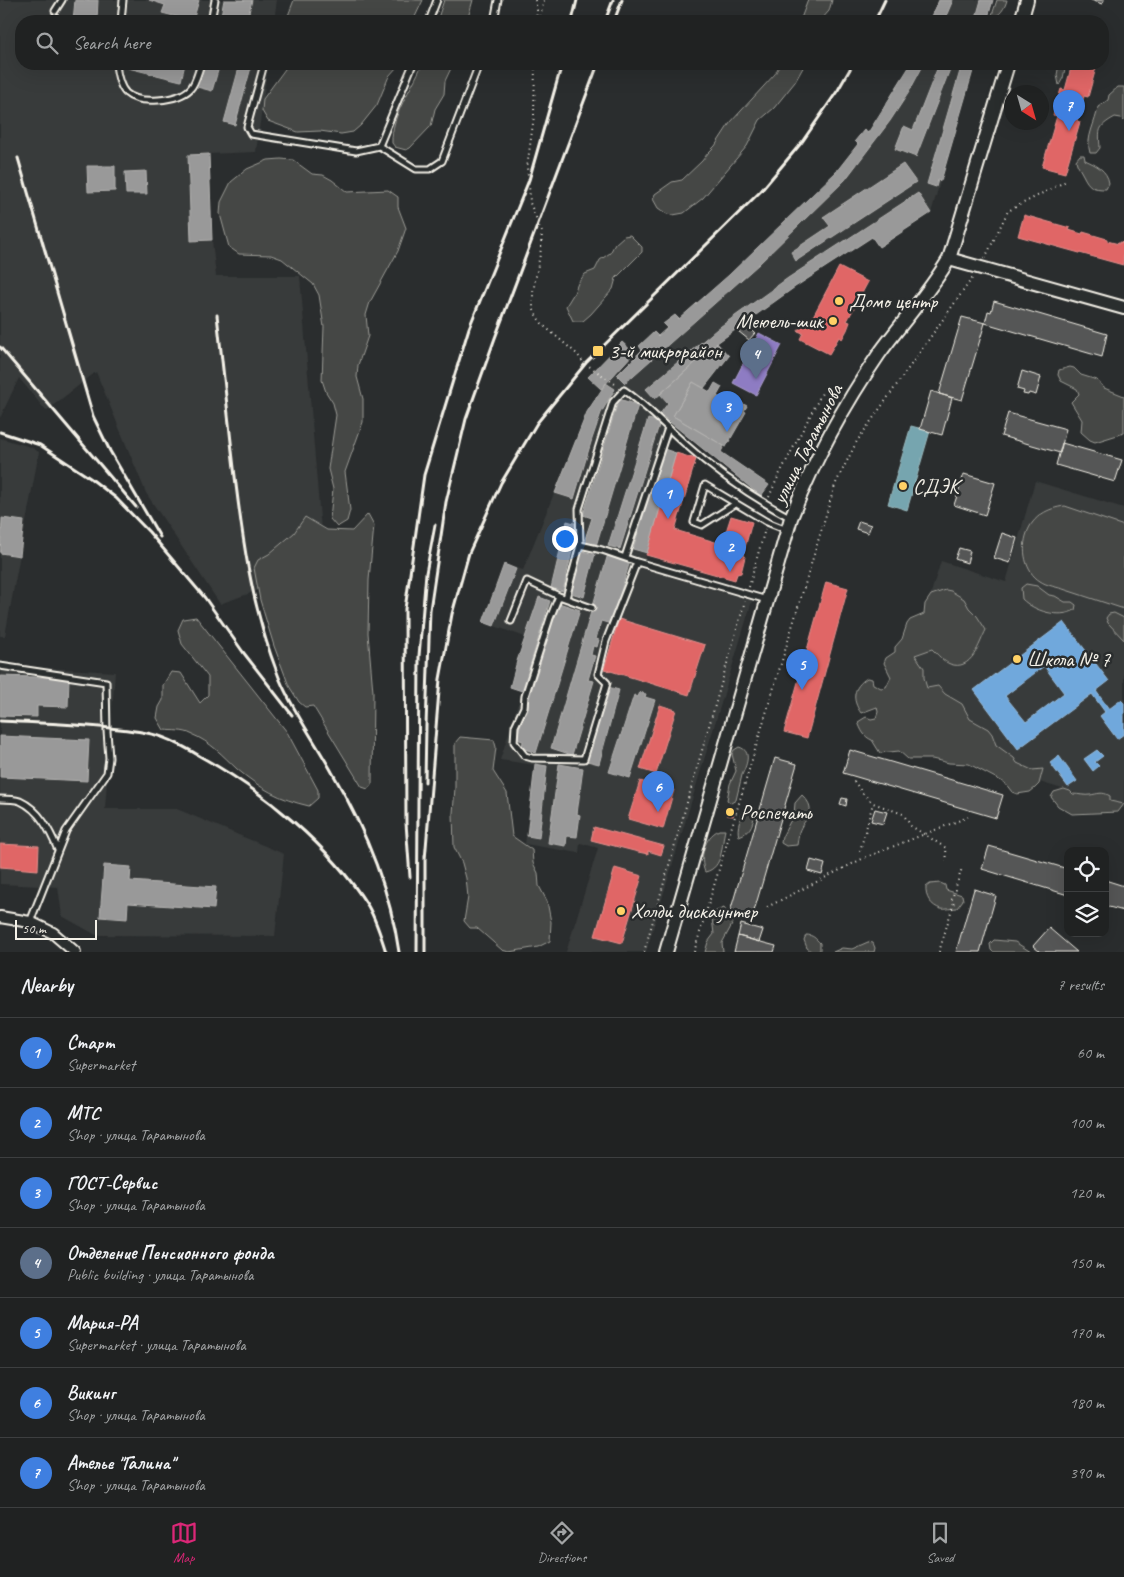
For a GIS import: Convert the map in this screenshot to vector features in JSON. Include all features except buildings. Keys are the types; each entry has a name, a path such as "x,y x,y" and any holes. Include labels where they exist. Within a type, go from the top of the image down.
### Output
{"street":[{"path":"1023,15 1027,0"},
{"name":"улица Таратынова","path":"666,952 789,524 820,452 847,404 880,353 939,276 949,259 1006,70"},
{"path":"949,259 1124,308"},
{"path":"0,917 30,922 53,933 75,952"}],"lane":[{"path":"55,10 62,0"},
{"path":"122,15 123,0"},
{"path":"212,15 216,0"},
{"path":"431,15 437,0"},
{"path":"495,15 498,0"},
{"path":"117,70 119,81 126,94 143,100 174,98 190,89 199,70"},
{"path":"262,70 247,127 250,134 356,151 379,146 416,169 430,170 442,161 477,70"},
{"path":"379,146 411,70"},
{"path":"566,598 580,545 579,509 613,402 624,390 726,477 789,524"},
{"path":"625,557 668,428"},
{"path":"735,504 702,525 694,522 705,485 767,522 789,524"},
{"path":"580,545 768,600"},
{"path":"559,596 524,696 524,707 515,726 514,742 525,756 532,758 584,759 607,683 598,674 606,641 637,562"},
{"path":"511,621 527,581 559,596 592,608"},
{"path":"0,666 106,682 106,730 109,758 107,773 66,831 30,922"},
{"path":"0,799 19,801 32,809 50,831 58,851"}],"path":[{"path":"535,0 537,15"},
{"path":"540,15 544,0"},
{"path":"535,70 534,116 527,168 530,183 530,203 542,232 541,249 532,292 533,308 544,326 577,354 583,362 624,390"},
{"path":"694,952 835,485 857,441 989,252 1008,210 1068,180"},
{"path":"766,505 778,477 823,391"},
{"path":"644,952 767,522"},
{"path":"854,781 863,794 873,803 903,814 911,826 946,848 947,862"},
{"path":"860,851 873,803"},
{"path":"767,907 864,858 968,817"},
{"path":"938,952 954,902 952,899 962,868"}],"shaded area":[{"path":"0,0 277,0 275,15 15,15 15,70 267,70 256,152 209,154 212,240 216,276 300,276 324,567 220,604 146,493 96,372 46,411 19,378 0,418"},
{"path":"294,0 423,0 416,15 288,15"},
{"path":"444,0 473,0 469,15 439,15"},
{"path":"808,0 832,0 829,11 825,15 802,15"},
{"path":"939,0 993,0 989,15 933,15"},
{"path":"997,0 1007,0 1002,11 997,15 992,15"},
{"path":"284,70 394,70 389,76 377,105 353,132 341,134 320,131 298,132 268,121 262,111 263,99"},
{"path":"420,70 450,70 445,81 444,94 435,109 431,126 406,150 395,147 392,143 393,132 398,112"},
{"path":"777,70 802,70 795,82 774,108 760,120 747,146 703,198 684,213 667,214 658,208 653,199 655,194 672,182 682,180 702,161 715,146 730,123"},
{"path":"907,70 973,70 931,213 879,247 872,237 795,287 717,343 660,394 668,403 677,427 664,448 676,453 642,568 752,601 646,952 566,952 598,848 580,843 579,853 525,844 535,765 500,760 522,691 510,687 525,637 483,622 504,564 523,570 587,412 606,383 642,350 639,346 654,332 658,336 667,328 663,324 675,315 679,319 729,275 836,172 858,144 855,141 864,130 868,132"},
{"path":"1058,70 1065,70 1059,85"},
{"path":"1118,87 1124,87 1124,121 1121,118 1115,117 1102,126 1100,130 1100,148 1096,153 1090,153 1090,136 1098,107 1108,100 1109,95"},
{"path":"1080,155 1084,155 1085,160 1103,171 1109,183 1106,189 1094,188 1087,182 1076,162"},
{"path":"268,160 293,160 312,174 323,175 347,192 388,190 398,197 398,207 406,228 398,251 370,302 366,315 368,336 358,365 357,377 363,399 363,422 345,472 350,510 347,521 337,527 330,519 333,489 328,469 336,415 333,403 326,392 322,380 324,327 319,295 313,284 282,259 271,255 239,254 229,247 220,214 221,202 231,182 247,169"},
{"path":"630,235 642,247 642,252 616,278 613,289 591,314 583,321 573,321 566,306 578,283 585,274 595,270 600,260 610,253 615,244 624,236"},
{"path":"1070,367 1074,368 1081,375 1097,380 1104,388 1124,396 1124,433 1095,442 1081,432 1082,420 1071,402 1079,394 1077,389 1061,381 1058,375 1059,370"},
{"path":"0,438 31,447 39,452 5,636 0,636"},
{"name":"Школа № 7","path":"1035,481 1124,508 1124,808 886,735 941,561 1006,582"},
{"path":"1065,506 1124,526 1124,609 1046,584 1031,572 1026,560 1024,546 1030,527 1037,518 1047,511"},
{"path":"368,514 374,525 369,580 368,633 373,692 372,784 368,789 362,787 313,706 305,707 299,702 289,686 260,600 254,568 258,560 269,554 294,533 305,517 327,530 352,531"},
{"path":"1026,584 1037,586 1049,595 1065,602 1072,602 1076,605 1075,610 1069,613 1054,614 1033,607 1022,599 1021,588"},
{"path":"946,590 964,599 986,630 974,655 964,664 950,664 932,649 915,655 924,668 927,688 938,686 945,694 962,704 970,719 988,729 996,745 1014,758 1017,763 1032,770 1043,769 1039,784 1030,792 1017,794 1012,792 1005,783 969,764 949,763 932,759 908,759 899,751 880,753 872,740 863,733 859,725 858,722 866,717 876,718 878,712 877,707 861,713 856,703 856,689 867,678 872,679 873,684 881,688 886,687 891,677 884,663 886,658 895,652 895,647 902,639 907,624 910,620 924,614 925,604 931,595"},
{"path":"1114,613 1124,618 1124,640 1108,623 1106,618 1109,614"},
{"path":"196,617 287,732 318,790 318,798 309,806 288,800 262,788 198,737 185,732 164,730 157,718 159,707 163,700 163,685 171,672 181,673 200,703 208,695 208,677 182,644 178,630 183,619"},
{"path":"0,665 115,672 105,809 177,809 284,854 275,936 96,935 62,916 58,887 0,884"},
{"path":"460,737 494,740 496,747 493,771 507,793 512,836 532,850 539,886 547,901 551,922 550,941 538,947 509,952 502,950 477,928 470,928 464,921 468,897 462,863 454,847 453,813 455,743"},
{"path":"739,747 746,752 747,759 736,800 731,803 727,800 730,784 736,771 732,754"},
{"path":"1064,789 1073,794 1105,794 1110,796 1110,801 1124,804 1118,812 1072,814 1058,806 1051,797 1054,792"},
{"path":"802,795 810,806 809,815 799,832 797,845 786,846 781,843 782,837 794,814 795,803"},
{"path":"751,806 755,809 752,826 747,832 739,836 738,829 741,818 746,807"},
{"path":"719,830 725,830 719,861 711,870 705,872 703,866 704,848 714,833"},
{"path":"940,883 945,885 946,890 962,895 963,900 957,908 941,909 929,901 926,887 930,884"},
{"path":"724,908 733,923 722,943 723,952 705,952 708,942 714,934 712,918 714,912"},
{"path":"806,935 812,936 820,943 820,951 812,952 807,948 804,940"},
{"path":"994,940 1015,942 1031,952 993,952 990,944"},
{"path":"868,942 873,943 874,952 833,952 842,948 852,949"}],"railway":[{"path":"573,15 577,0"},
{"path":"607,15 613,0"},
{"path":"616,15 622,0"},
{"path":"878,15 885,0"},
{"path":"410,877 406,823 405,609 424,475 469,328 529,180 560,70"},
{"path":"425,782 430,610 446,502 466,419 596,70"},
{"path":"425,860 440,679 452,614 469,553 501,483 537,423 586,363 761,191 802,142 850,70"},
{"path":"18,158 93,416 110,451 160,537"},
{"path":"217,315 239,510 248,567 261,624 280,680 298,715 344,793 365,837 389,905 399,952"},
{"path":"0,347 136,507"},
{"path":"0,432 40,445 90,478 116,498 149,532 205,598 243,652 292,715"},
{"path":"417,952 419,656 426,573 435,525"},
{"path":"0,721 96,727 149,733 178,744 226,771 294,822 335,863 368,906 376,922 386,952"},
{"path":"425,855 425,952"}],"place":[{"name":"Ателье \"Галина\"","path":"1069,131"},
{"name":"Домо центр","path":"839,301"},
{"name":"Меюель-шик","path":"833,321"},
{"name":"3-й микрорайон","path":"598,351"},
{"name":"Отделение Пенсионного фонда","path":"756,379"},
{"name":"ГОСТ-Сервис","path":"727,432"},
{"name":"СДЭК","path":"903,486"},
{"name":"Старт","path":"668,519"},
{"name":"МТС","path":"730,572"},
{"name":"Школа № 7","path":"1017,659"},
{"name":"Мария-РА","path":"802,690"},
{"name":"Викинг","path":"658,812"},
{"name":"Роспечать","path":"730,812"},
{"name":"Холди дискаунтер","path":"621,911"}]}
